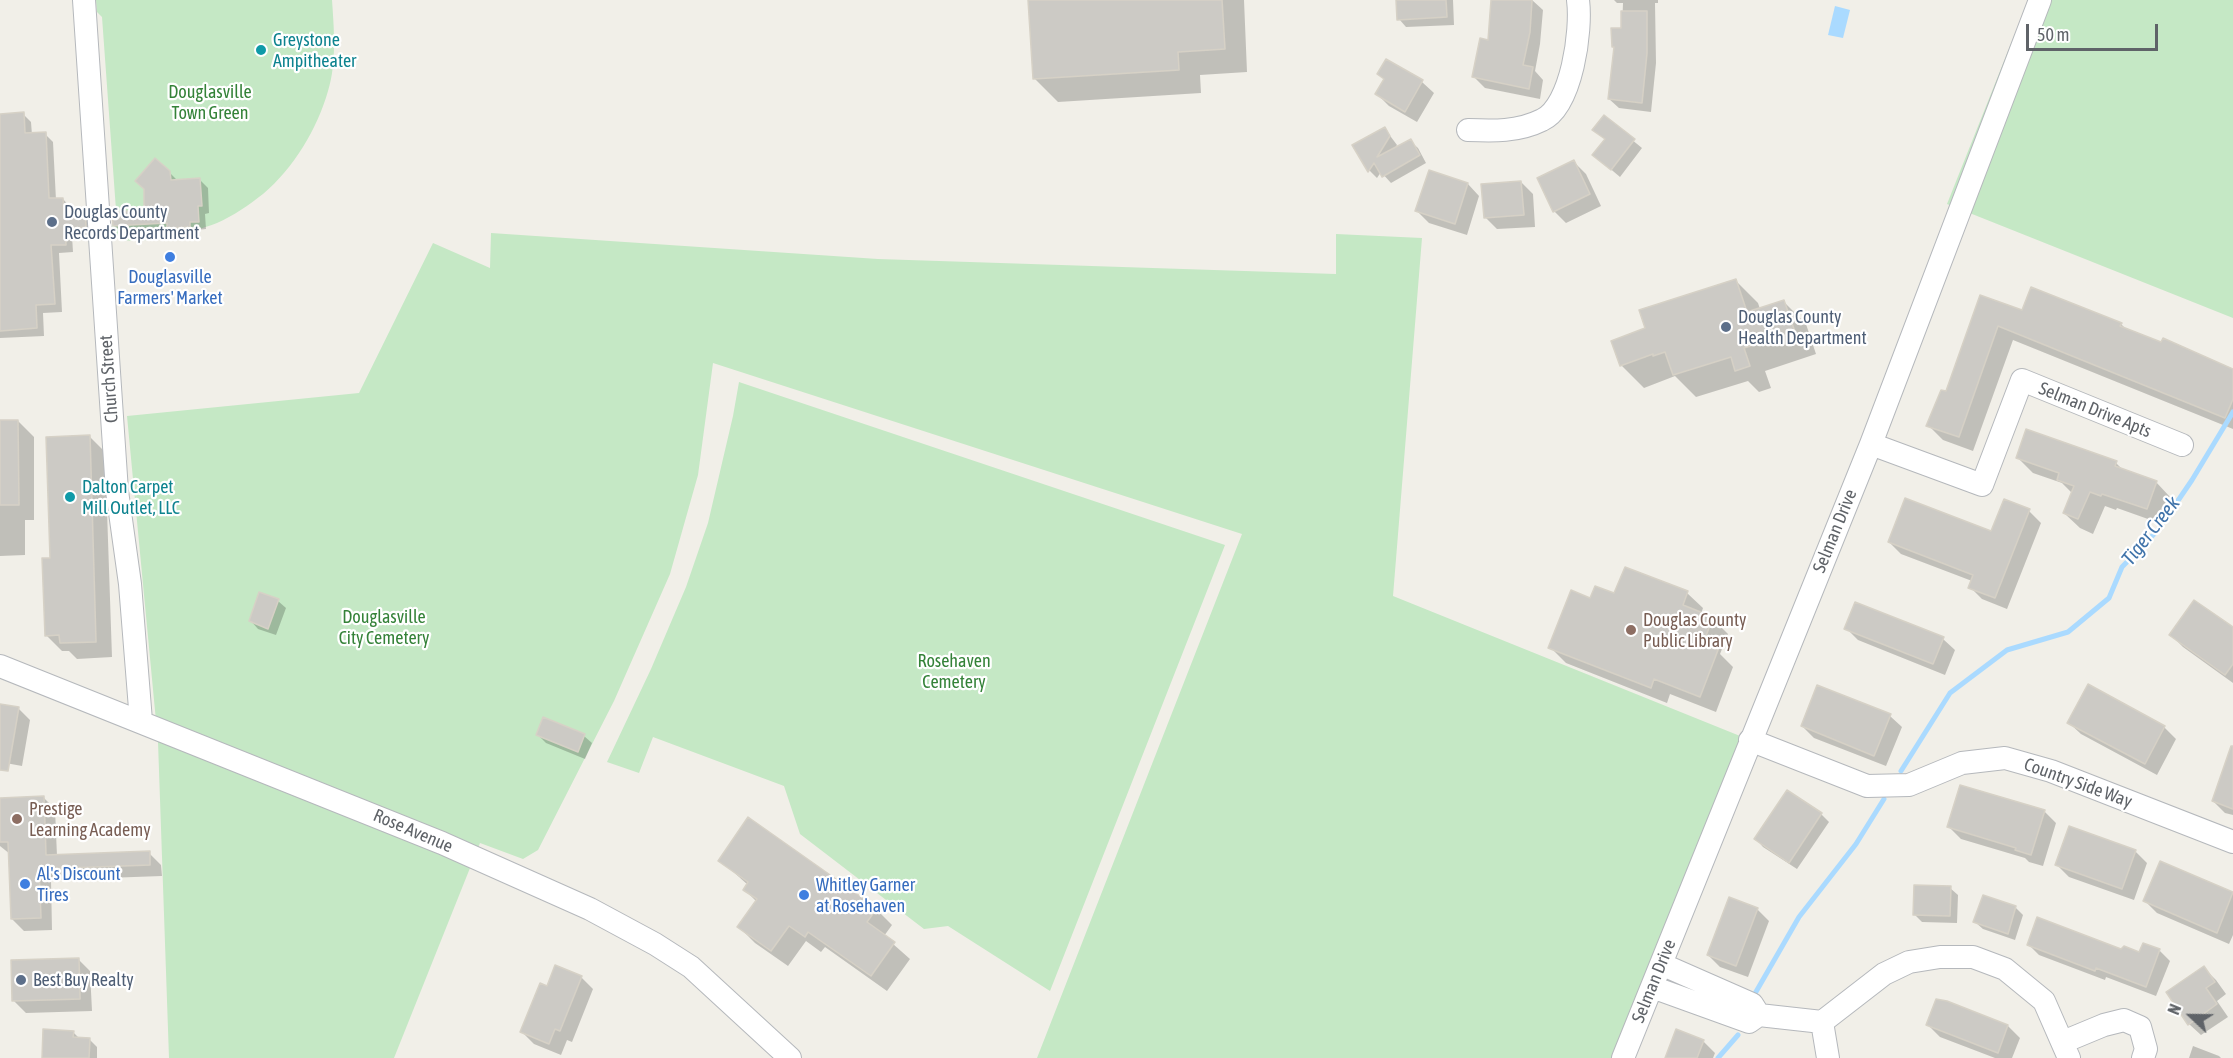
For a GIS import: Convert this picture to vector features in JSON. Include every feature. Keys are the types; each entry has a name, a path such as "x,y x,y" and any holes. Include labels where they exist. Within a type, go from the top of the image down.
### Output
{"street":[{"name":"Church Street","path":"84,0 117,491 130,584 141,721"},
{"path":"1468,130 1503,132 1543,120 1558,105 1574,67 1578,0"},
{"name":"Selman Drive","path":"1623,1058 1871,444 2040,0"},
{"name":"Selman Drive Apts","path":"1871,444 1982,485 2022,380 2182,445"},
{"name":"Rose Avenue","path":"0,666 442,843 591,909 655,944 690,967 790,1058"},
{"name":"Country Side Way","path":"1750,740 1867,786 1909,785 1962,763 2005,758 2051,771 2233,842"},
{"path":"1652,987 1749,1022 1759,1015 1822,1022 1884,974 1909,962 1940,957 1973,957 2005,969 2044,1001 2066,1050 2104,1024 2124,1020 2140,1027 2146,1049 2143,1058"},
{"path":"1661,964 1752,1004 1759,1015"},
{"path":"1822,1022 1828,1058"}],"green space":[{"name":"Douglasville Town Green","path":"96,0 332,0 334,58 331,80 311,133 294,160 274,184 229,217 196,230 149,240 123,240 116,236 112,227 116,210 102,17 97,12"},
{"path":"2031,0 2233,0 2233,318 1947,204 2014,36"},
{"name":"Douglasville City Cemetery","path":"491,233 878,259 1336,274 1336,234 1422,238 1393,596 1750,740 1621,1058 1037,1058 1242,534 713,363 698,475 670,574 614,701 538,850 523,859 480,843 394,1058 169,1058 158,742 127,416 359,393 433,243 490,268"},
{"name":"Rosehaven Cemetery","path":"739,382 1225,545 1050,991 948,926 924,929 800,834 784,786 653,737 639,773 607,762 651,669 686,587 708,523"}],"water":[{"path":"1835,6 1850,10 1843,38 1828,35"}],"building":[{"path":"1028,0 1222,0 1225,49 1178,52 1179,70 1033,79"},
{"path":"1396,0 1446,0 1447,17 1397,20"},
{"path":"1491,0 1532,0 1530,32 1523,65 1533,67 1529,89 1472,77 1480,38 1488,40"},
{"path":"1621,11 1647,11 1647,53 1642,103 1608,99 1614,47 1612,47 1611,28 1621,28"},
{"path":"1386,59 1423,80 1405,112 1375,94 1384,79 1377,74"},
{"path":"24,112 25,133 46,132 49,198 63,198 64,214 85,213 86,227 65,229 66,245 51,245 55,304 36,305 37,328 0,331 0,114"},
{"path":"1604,115 1635,139 1611,170 1592,155 1605,139 1592,130"},
{"path":"1385,127 1390,136 1377,157 1411,139 1420,155 1382,177 1374,163 1368,172 1352,145"},
{"path":"155,158 170,171 171,180 200,178 202,206 198,206 199,222 190,222 190,227 167,228 167,223 113,226 112,212 144,210 144,189 135,181"},
{"path":"1574,160 1590,194 1553,212 1537,178"},
{"path":"1429,170 1468,183 1455,224 1415,211"},
{"path":"1521,181 1524,215 1484,218 1481,184"},
{"path":"1736,279 1747,312 1784,300 1795,332 1744,348 1750,366 1735,371 1731,357 1673,375 1665,352 1620,366 1611,341 1645,328 1639,310"},
{"path":"2031,287 2122,323 2120,326 2161,342 2163,338 2233,369 2233,399 2225,418 1998,326 1959,437 1926,426 1941,390 1946,391 1980,295 2022,310"},
{"path":"0,420 18,420 19,505 0,505"},
{"path":"2026,429 2117,461 2115,466 2157,481 2147,509 2090,492 2078,519 2063,513 2074,486 2057,480 2059,473 2016,458"},
{"name":"Dalton Carpet Mill Outlet, LLC","path":"90,435 96,642 60,643 59,635 45,636 42,558 50,558 46,437"},
{"path":"1905,498 1991,531 2004,499 2030,509 1995,598 1968,588 1973,575 1888,542"},
{"name":"Douglas County Public Library","path":"1625,567 1688,591 1683,605 1713,617 1703,644 1718,650 1700,697 1654,679 1651,688 1548,648 1571,590 1590,598 1595,586 1614,593"},
{"path":"259,592 279,599 268,629 249,621"},
{"path":"2194,600 2233,627 2233,664 2225,675 2169,635"},
{"path":"1855,602 1944,637 1933,664 1844,629"},
{"path":"2088,684 2165,726 2145,764 2067,723"},
{"path":"1817,685 1891,714 1874,756 1801,726"},
{"path":"0,704 19,707 8,771 0,770"},
{"path":"543,717 585,734 578,752 536,735"},
{"path":"2231,746 2233,746 2233,809 2212,801"},
{"path":"1960,785 2045,810 2031,855 2015,850 2016,848 1947,827"},
{"path":"1787,790 1822,813 1789,863 1754,839"},
{"path":"44,796 46,855 150,851 150,865 39,869 41,918 11,919 8,842 0,842 0,798"},
{"name":"Whitley Garner at Rosehaven","path":"748,817 877,908 867,922 895,942 871,976 808,932 805,937 789,926 771,951 737,927 757,899 743,890 748,882 718,861"},
{"path":"2069,826 2136,850 2122,889 2055,865"},
{"path":"2160,861 2233,892 2217,933 2143,901"},
{"path":"1914,885 1951,886 1950,916 1913,915"},
{"path":"1983,895 2016,906 2008,934 1973,922"},
{"path":"1729,897 1758,908 1736,966 1707,955"},
{"path":"2037,917 2121,949 2124,946 2139,952 2143,943 2160,949 2146,987 2096,968 2095,971 2027,945"},
{"path":"79,958 80,999 12,1001 11,960"},
{"path":"555,965 582,976 560,1031 555,1029 549,1044 520,1032 540,983 547,986"},
{"path":"2204,966 2215,982 2206,988 2217,1004 2188,1025 2166,992"},
{"path":"1936,999 1947,1001 2008,1025 1998,1053 1926,1025"},
{"path":"43,1029 74,1031 73,1037 90,1038 89,1058 42,1058"},
{"path":"1676,1029 1704,1040 1697,1058 1665,1058"}],"waterway":[{"name":"Tiger Creek","path":"1901,771 1950,693 2007,650 2068,632 2109,598 2122,567 2158,530 2192,480 2233,412"},
{"path":"1753,997 1799,917 1856,844 1884,799"},
{"path":"1718,1058 1738,1035"}],"place":[{"name":"Greystone Ampitheater","path":"261,50"},
{"name":"Douglas County Records Department","path":"52,222"},
{"name":"Douglasville Farmers' Market","path":"170,257"},
{"name":"Douglas County Health Department","path":"1726,327"},
{"name":"Dalton Carpet Mill Outlet, LLC","path":"70,497"},
{"name":"Douglas County Public Library","path":"1631,630"},
{"name":"Prestige Learning Academy","path":"17,819"},
{"name":"Al's Discount Tires","path":"25,884"},
{"name":"Whitley Garner at Rosehaven","path":"804,895"},
{"name":"Best Buy Realty","path":"21,980"}]}
